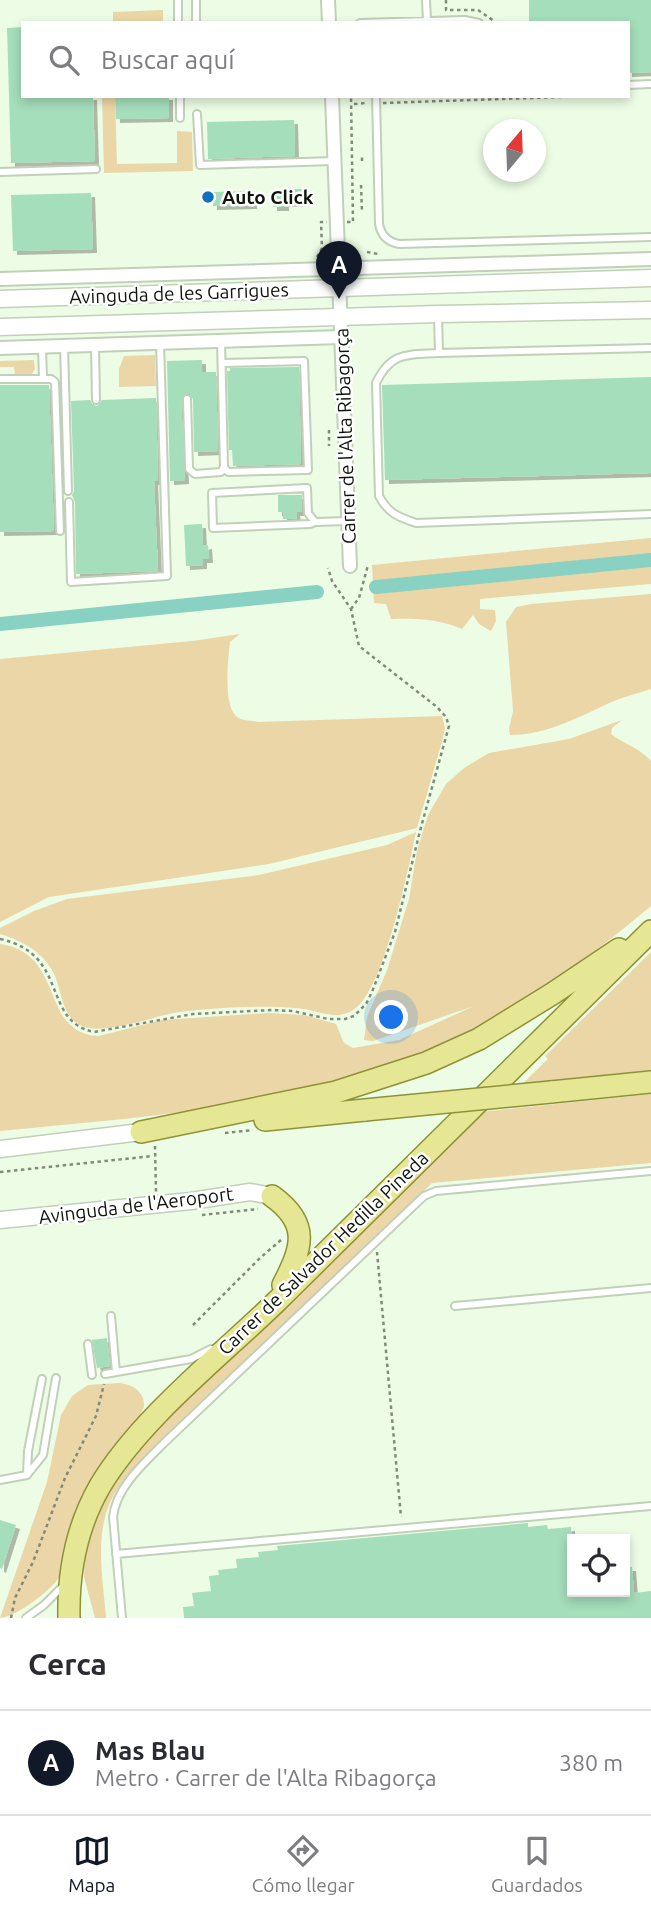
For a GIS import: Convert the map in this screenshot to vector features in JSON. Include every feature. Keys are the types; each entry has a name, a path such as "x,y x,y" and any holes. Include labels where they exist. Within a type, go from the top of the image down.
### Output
{"main road":[{"path":"141,1132 336,1092 426,1063 479,1039 552,994 607,958 651,924"},
{"name":"Carrer de Salvador Hedilla Pineda","path":"69,1618 69,1578 88,1510 112,1468 165,1408 651,931"},
{"path":"141,1132 651,1082"},
{"path":"272,1196 292,1214 297,1223 300,1240 295,1262 272,1305"}],"street":[{"path":"328,0 329,21"},
{"name":"Carrer de l'Alta Ribagorça","path":"332,98 351,566"},
{"name":"Avinguda de les Garrigues","path":"0,279 651,260"},
{"name":"Avinguda de les Garrigues","path":"0,299 651,278"},
{"name":"Avinguda de les Garrigues","path":"0,327 651,310"},
{"path":"0,348 341,337"},
{"path":"0,1149 141,1132"},
{"name":"Avinguda de l'Aeroport","path":"0,1220 250,1192 272,1196"}],"lane":[{"path":"177,0 178,21"},
{"path":"196,0 196,21"},
{"path":"426,0 427,21 470,21"},
{"path":"630,85 651,84"},
{"path":"180,98 180,118"},
{"path":"376,100 379,224 382,234 389,241 399,244 651,237"},
{"path":"197,114 200,165 334,162"},
{"path":"0,172 96,169"},
{"path":"438,314 439,353"},
{"path":"187,399 189,470 195,474 221,472 224,467 221,341"},
{"path":"69,502 71,582 167,576 160,343"},
{"path":"95,345 96,400"},
{"path":"64,346 68,491"},
{"path":"42,347 43,379"},
{"path":"651,348 403,355 391,360 376,383 379,496 386,509 399,518 416,523 651,514"},
{"path":"222,363 304,361 308,470 228,472 224,467"},
{"path":"0,379 51,379 55,382 60,531"},
{"path":"318,522 308,513 307,488 212,493 214,528 349,521"},
{"path":"122,1618 113,1512 125,1487 163,1444 416,1203 436,1191 651,1171"},
{"path":"455,1306 651,1287"},
{"path":"111,1316 116,1372"},
{"path":"105,1374 191,1359 241,1333"},
{"path":"88,1344 92,1375"},
{"path":"0,1480 27,1475 43,1455 56,1378"},
{"path":"27,1475 28,1451 42,1379"},
{"path":"116,1554 651,1506"},
{"path":"26,1618 44,1605 69,1578"}],"path":[{"path":"354,104 376,100 479,98"},
{"path":"362,155 362,161"},
{"path":"361,185 362,212"},
{"path":"367,252 384,255"},
{"path":"329,430 329,446"},
{"path":"351,609 359,598 368,565"},
{"path":"0,939 19,944 37,957 51,978 66,1016 82,1030 94,1032 193,1014 293,1011 327,1019 345,1019 354,1016 366,1004 395,932 419,831 449,726 446,716 438,707 359,646 351,609 332,581 328,568"},
{"path":"0,1172 155,1156 157,1204"},
{"path":"193,1325 277,1242 287,1238"},
{"path":"376,1242 401,1517"},
{"path":"11,1618 15,1598 37,1553 65,1478 96,1416 105,1374"}],"shaded area":[{"path":"163,10 163,21 113,21 113,12"},
{"path":"102,98 115,98 117,164 177,163 177,131 192,132 193,171 104,173"},
{"path":"155,355 156,386 119,387 119,369 124,356"},
{"path":"34,360 35,369 32,374 15,374 14,367 0,367 0,361"},
{"path":"651,538 651,584 480,599 480,609 495,610 496,621 491,631 479,624 473,615 462,629 427,620 391,619 386,604 374,603 372,565"},
{"path":"651,594 651,689 619,699 551,728 510,735 513,711 506,622 516,607"},
{"path":"240,634 230,642 227,680 229,702 240,719 258,722 442,716 445,728 443,738 417,828 269,864 49,897 0,922 0,659"},
{"path":"622,720 612,728 611,734 651,761 651,906 547,985 465,1037 410,1060 353,1078 296,1093 178,1113 0,1131 0,944 21,951 35,962 68,1022 80,1032 99,1036 162,1020 269,1013 304,1015 336,1024 344,1043 353,1048 399,1040 474,1006 373,1041 364,1040 367,1017 387,970 409,899 417,851 428,815 446,784 464,768 489,753 569,739"},
{"path":"416,832 395,922 379,971 360,1004 345,1014 330,1015 282,1007 222,1008 179,1012 101,1029 90,1028 80,1025 69,1015 57,980 44,959 24,944 0,934 0,928 67,899 259,875 387,845"},
{"path":"651,952 651,1073 517,1089 548,1059 545,1056"},
{"path":"651,1094 651,1163 432,1183 126,1478 109,1505 104,1520 101,1553 106,1618 95,1618 84,1577 85,1551 100,1505 110,1486 145,1442 479,1112"},
{"path":"119,1383 136,1389 142,1396 144,1405 137,1420 85,1490 71,1528 60,1576 33,1602 0,1618 47,1482 61,1415 72,1396 88,1385"}],"building":[{"path":"529,0 651,0 651,72 630,73 630,21 529,21"},
{"path":"21,27 21,98 93,98 95,161 11,163 7,28"},
{"path":"115,98 169,98 169,118 116,119"},
{"path":"294,120 295,156 208,159 207,122"},
{"path":"273,189 309,189 309,202 285,203 285,207 273,207"},
{"path":"252,191 253,205 213,206 213,192"},
{"path":"91,193 93,249 13,251 11,195"},
{"path":"202,360 202,372 216,372 218,451 194,452 193,399 190,394 185,394 181,399 185,480 170,481 167,361"},
{"path":"299,367 301,464 233,466 232,450 229,450 227,371 230,371 230,368"},
{"path":"651,377 651,473 385,480 382,385"},
{"path":"0,385 49,385 54,531 0,532"},
{"path":"156,398 158,481 154,481 158,571 76,574 71,401 90,400 97,406 102,400"},
{"path":"278,495 302,495 302,512 296,512 297,519 283,519 283,512 278,512"},
{"path":"202,524 203,546 208,545 209,559 203,559 203,565 186,566 184,525"},
{"path":"107,1338 110,1366 97,1368 92,1340"},
{"path":"0,1520 16,1525 2,1569 0,1568"},
{"path":"528,1523 528,1527 547,1525 548,1529 571,1527 571,1534 567,1534 567,1597 630,1597 632,1567 634,1593 651,1591 651,1618 184,1618 183,1607 194,1606 192,1593 211,1591 209,1576 219,1575 218,1570 237,1568 236,1559 259,1557 258,1552 278,1550 277,1546"}],"waterway":[{"path":"376,587 651,560"},
{"path":"0,624 317,592"}],"place":[{"name":"Auto Click","path":"208,197"},
{"name":"Mas Blau","path":"339,299"}]}
